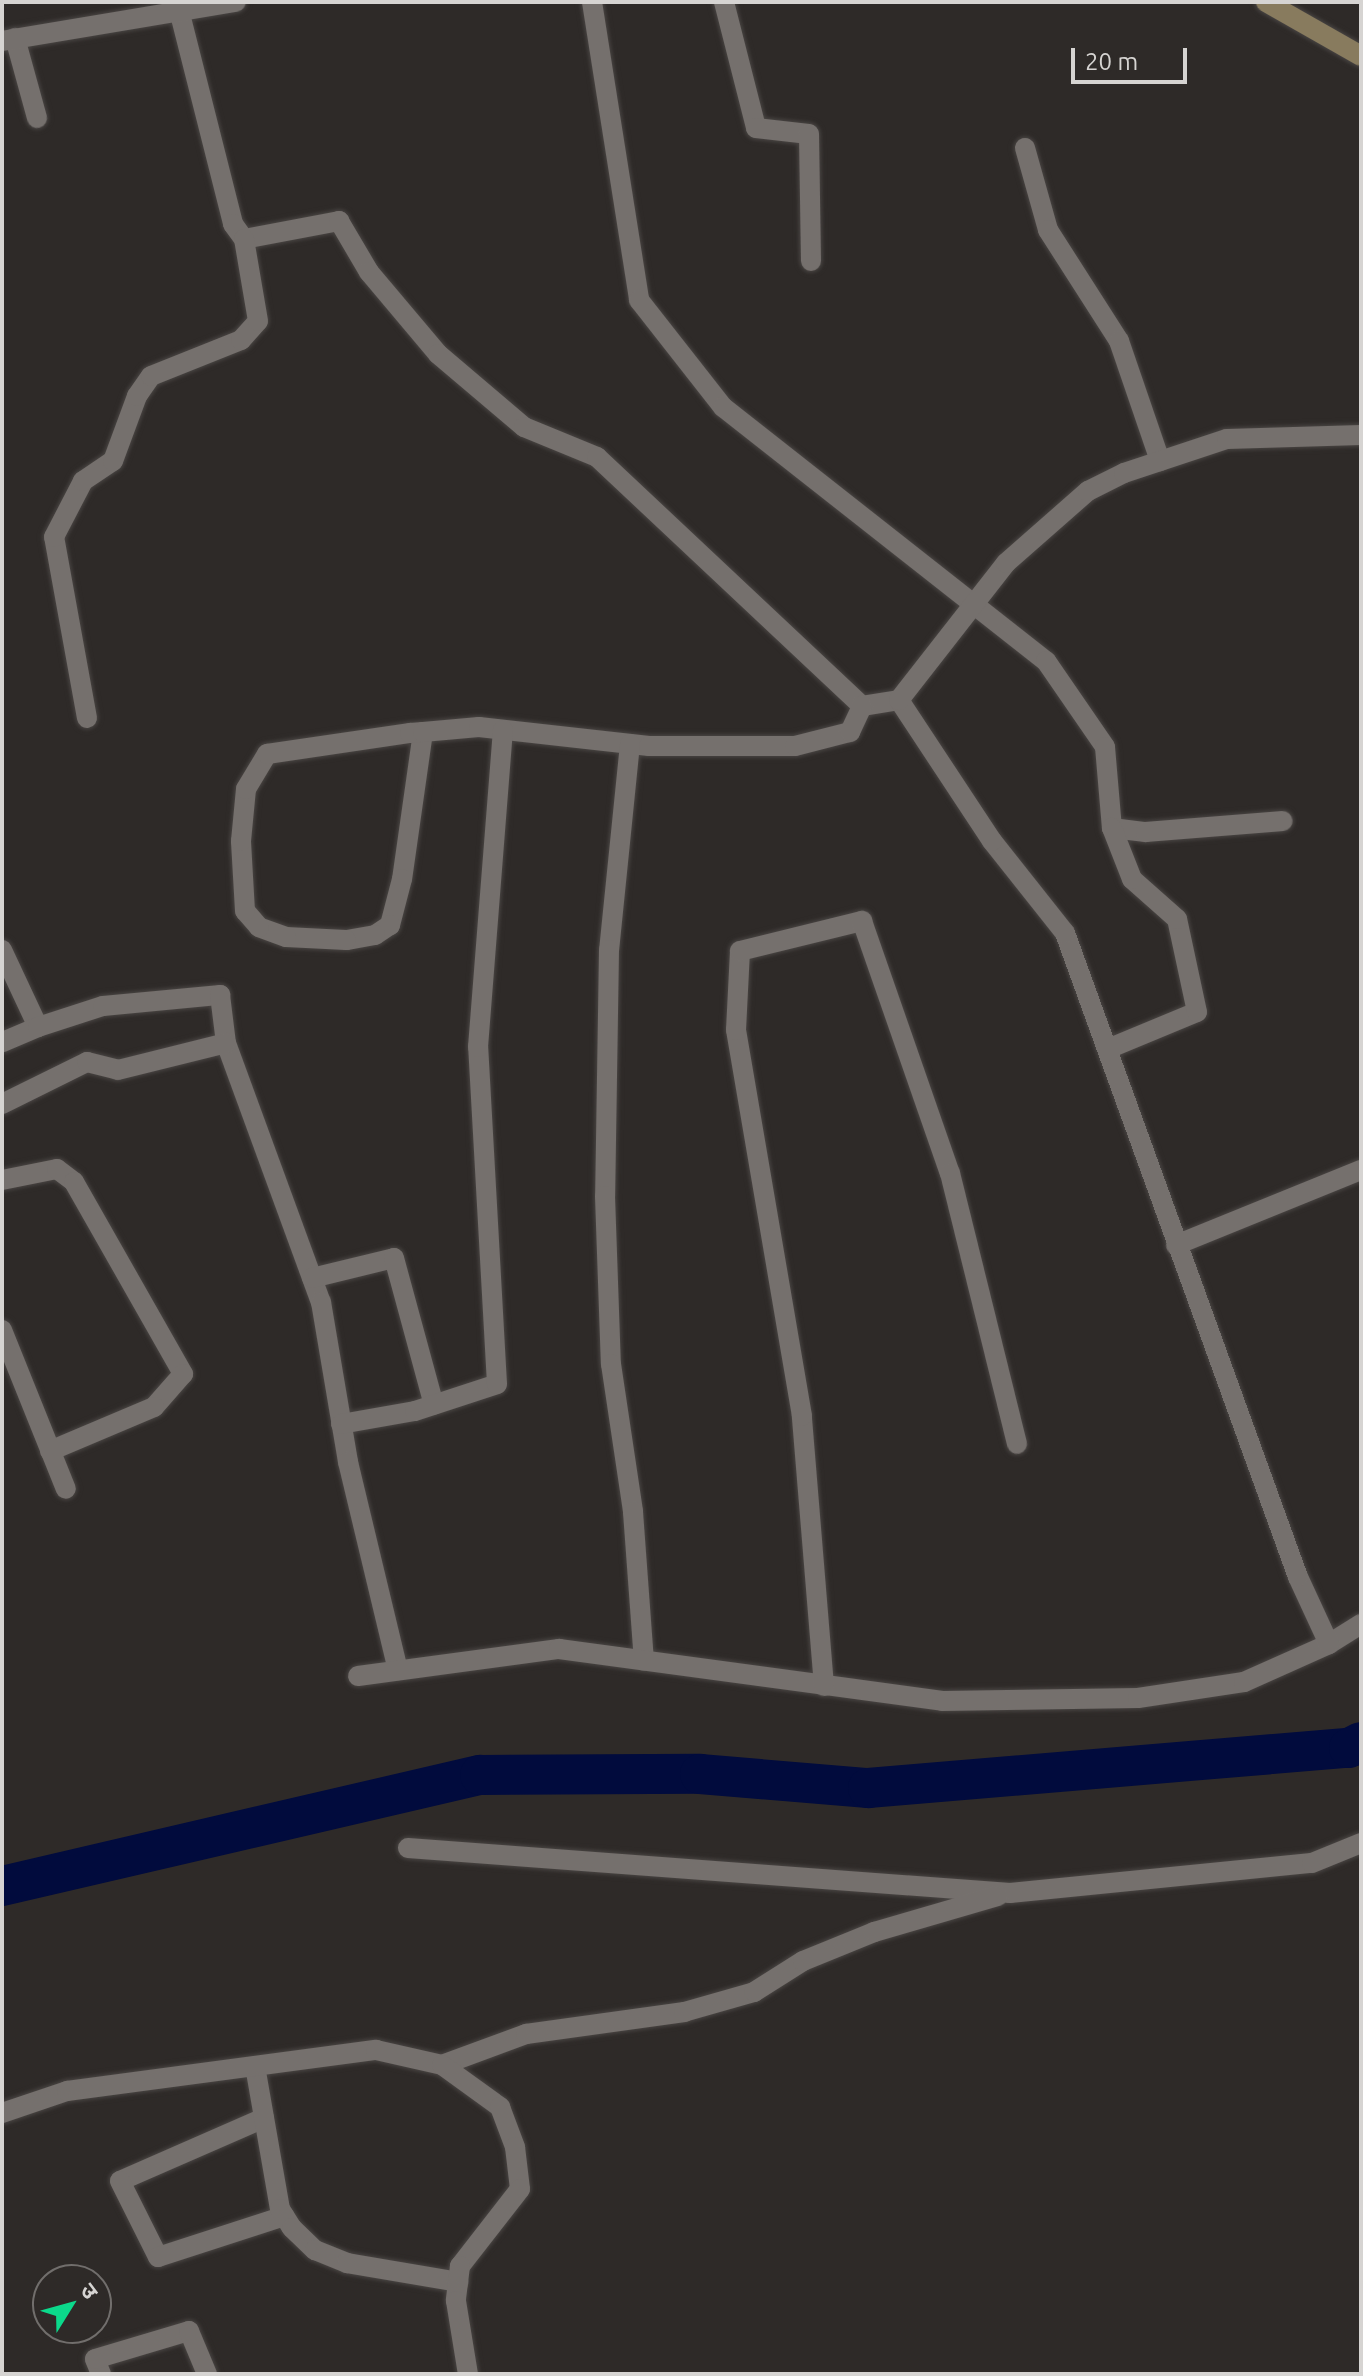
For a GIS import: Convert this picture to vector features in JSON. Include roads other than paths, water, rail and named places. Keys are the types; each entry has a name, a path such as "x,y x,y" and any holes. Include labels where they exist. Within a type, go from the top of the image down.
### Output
{"main road":[{"path":"1266,2 1361,56"}],"street":[{"path":"37,118 8,39 166,7 236,2"},
{"path":"592,2 639,300 723,407 972,608 1046,661 1090,719 1105,747 1112,828 1132,879 1177,919 1197,1012 1110,1048"},
{"path":"724,2 756,128 809,134 811,261"},
{"path":"87,718 54,537 63,511 83,481 113,461 137,396 151,376 241,340 258,321 244,239 233,224 166,7"},
{"path":"1025,148 1048,230 1119,341 1160,461"},
{"path":"244,239 339,221 369,272 438,354 524,427 597,457 862,706"},
{"path":"862,706 899,700 1006,563 1088,491 1160,461 1227,439 1361,435"},
{"path":"899,700 992,841 1065,933 1110,1048 1176,1245 1298,1577 1329,1644"},
{"path":"423,732 402,879 390,925 375,935 346,940 286,937 259,927 245,911 241,841 246,789 256,766 267,754 423,732 503,730 630,744 795,746 841,738 858,724 862,706"},
{"path":"341,1424 434,1405 497,1384 478,1047 503,730"},
{"path":"630,744 609,950 605,1196 611,1364 633,1512 644,1661"},
{"path":"1112,828 1146,832 1283,821"},
{"path":"824,1686 802,1416 736,1030 740,951 862,921 950,1173 1017,1444"},
{"path":"2,950 38,1027"},
{"path":"2,1042 103,1006 220,995 226,1043 312,1278 341,1424 398,1670"},
{"path":"2,1104 87,1062 118,1070 226,1043"},
{"path":"2,1180 57,1169 74,1182 111,1254 158,1321 183,1374 154,1407 50,1451"},
{"path":"1176,1245 1361,1170"},
{"path":"312,1278 394,1258 434,1405"},
{"path":"2,1330 66,1489"},
{"path":"358,1676 559,1649 942,1701 1138,1698 1244,1682 1329,1644 1361,1624"},
{"path":"408,1848 1010,1893 1312,1863 1361,1843"},
{"path":"442,2065 526,2034 684,2012 754,1992 803,1961 874,1932 1010,1893"},
{"path":"2,2113 67,2091 376,2050 442,2065 500,2107 515,2147 520,2189 460,2266 458,2282 468,2374"},
{"path":"255,2066 284,2216 315,2250 347,2263 458,2282"},
{"path":"264,2118 120,2181 158,2257 284,2216"},
{"path":"101,2374 95,2359 189,2331 207,2374"}],"waterway":[{"path":"2,1886 480,1775 700,1774 868,1788 1349,1748 1361,1742"}]}
